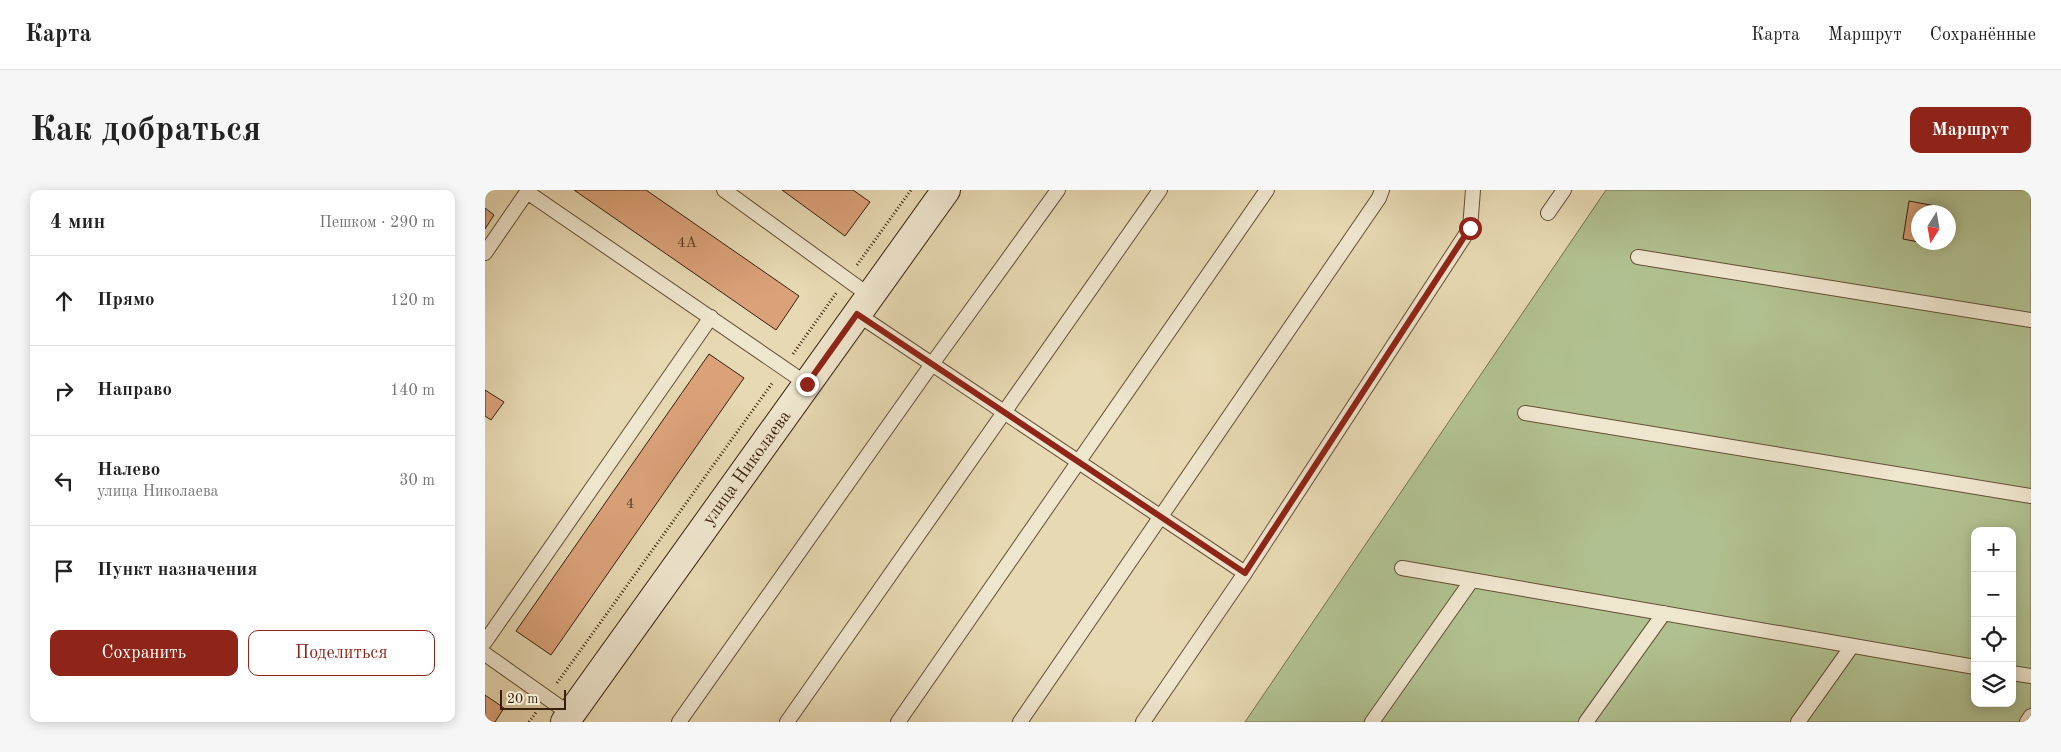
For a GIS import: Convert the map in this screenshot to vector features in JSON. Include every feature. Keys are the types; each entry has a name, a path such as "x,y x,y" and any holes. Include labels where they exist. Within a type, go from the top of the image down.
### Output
{"main road":[{"name":"улица Николаева","path":"567,718 944,191"}],"lane":[{"path":"724,190 847,279 864,305 932,364 1245,573"},
{"path":"679,722 932,364 1058,190"},
{"path":"787,722 1160,190"},
{"path":"898,722 1267,190"},
{"path":"1020,722 1383,190"},
{"path":"1143,722 1245,573 1470,228 1473,190"},
{"path":"1548,213 1564,190"},
{"path":"485,253 527,192 807,384"},
{"path":"1638,257 2031,320"},
{"path":"485,642 711,318"},
{"path":"1525,413 2031,496"},
{"path":"1402,568 1971,666"},
{"path":"1372,722 1472,580"},
{"path":"1586,722 1664,613"},
{"path":"1798,722 1852,646"},
{"path":"485,654 547,698 567,718"},
{"path":"2016,674 2031,676"},
{"path":"2027,722 2031,716"}],"path":[{"path":"529,722 911,190"}],"green space":[{"path":"1606,190 2031,190 2031,722 1245,722"}],"building":[{"path":"574,190 646,190 799,296 776,330"},
{"path":"782,190 853,190 870,202 845,236"},
{"path":"1909,201 1930,205 1911,205 1911,240 1903,239"},
{"path":"485,208 494,215 485,229"},
{"path":"709,354 744,378 551,655 516,631"},
{"path":"485,390 504,402 491,420 485,416"},
{"path":"485,695 504,708 495,722 485,722"}],"route":[{"path":"807,384 857,314 1245,573 1470,228"}]}
